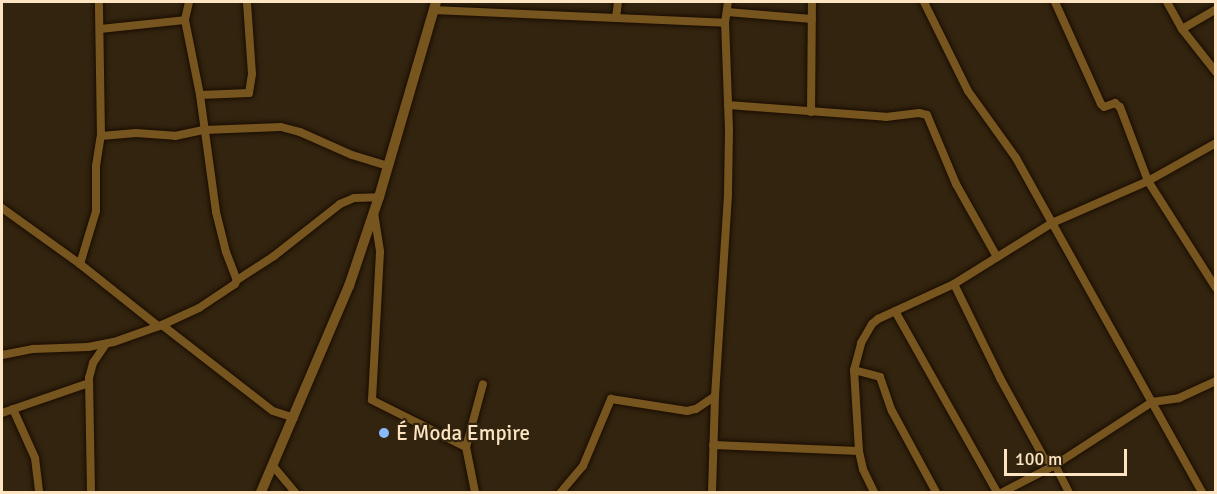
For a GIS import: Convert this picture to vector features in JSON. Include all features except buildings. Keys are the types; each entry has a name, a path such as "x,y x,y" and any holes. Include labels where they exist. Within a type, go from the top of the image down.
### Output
{"street":[{"path":"80,264 96,219 96,166 101,136 99,2"},
{"path":"189,2 185,20 200,95 216,212 237,280"},
{"path":"200,95 249,93 252,74 247,2"},
{"path":"616,18 618,2"},
{"path":"712,492 715,396 728,193 725,23 728,2"},
{"path":"811,112 812,2"},
{"path":"924,2 968,91 1016,158 1202,492"},
{"path":"1055,2 1101,105 1104,107 1115,103 1120,106 1148,181 1215,288"},
{"path":"1167,2 1182,29 1215,72"},
{"path":"261,492 336,319 379,197 434,6 725,23"},
{"path":"1182,29 1215,9"},
{"path":"727,12 812,19"},
{"path":"100,28 185,20"},
{"path":"728,105 886,117 919,113 927,115 956,184 997,257"},
{"path":"101,136 136,133 175,136 204,130 292,129 341,152 388,166"},
{"path":"874,492 863,469 859,450 854,370 861,343 872,324 954,284 1052,224 1148,181 1215,143"},
{"path":"2,355 33,349 106,344 160,326 199,308 235,284 237,280 274,256 340,204 354,198 379,197"},
{"path":"2,208 80,264 273,411 294,418"},
{"path":"374,212 380,252 372,400 466,447"},
{"path":"954,284 1000,378 1044,458 1055,465 1069,492"},
{"path":"895,311 997,492"},
{"path":"91,492 90,370 106,344"},
{"path":"854,370 880,377 892,411 936,492"},
{"path":"1003,492 1055,465 1152,402 1179,398 1215,381"},
{"path":"2,413 89,383"},
{"path":"475,492 466,447 483,384"},
{"path":"561,492 583,466 611,399 687,411 696,409 715,396"},
{"path":"13,410 35,458 39,492"},
{"path":"713,445 859,450"},
{"path":"273,466 295,492"}],"place":[{"name":"É Moda Empire","path":"384,433"}]}
